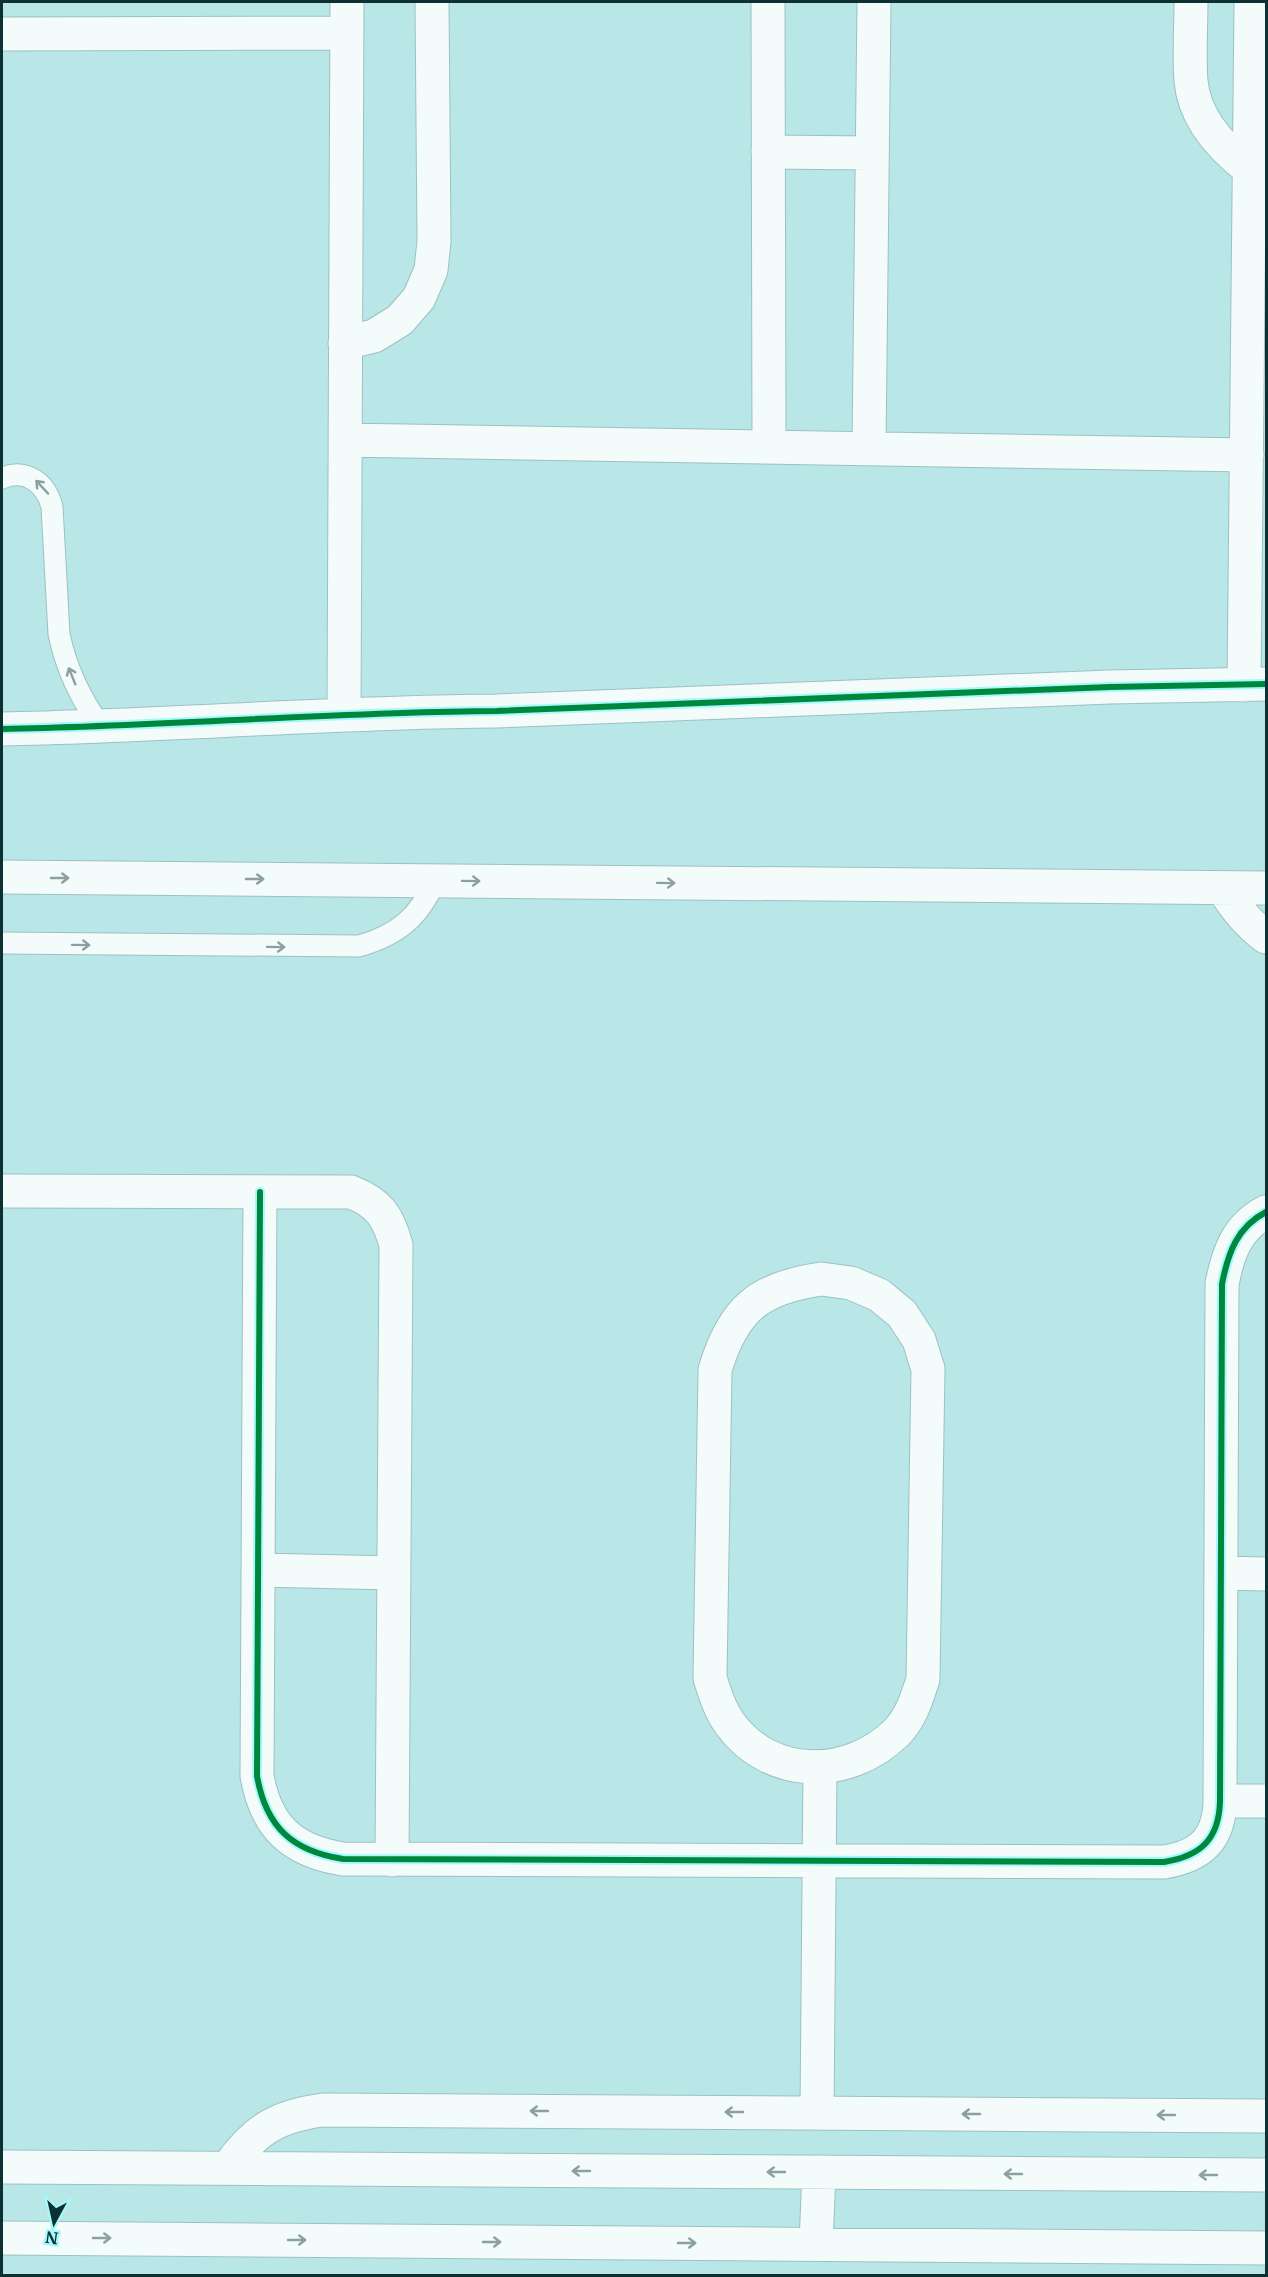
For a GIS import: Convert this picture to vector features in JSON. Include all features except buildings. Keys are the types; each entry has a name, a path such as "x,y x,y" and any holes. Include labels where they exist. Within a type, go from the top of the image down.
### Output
{"street":[{"path":"345,343 374,336 400,320 419,298 431,270 434,240 432,2"},
{"path":"768,2 769,447"},
{"path":"869,448 874,2"},
{"path":"1191,2 1191,83 1197,104 1218,141 1250,169"},
{"path":"2,729 1110,687 1255,684 1247,455 1251,2"},
{"path":"2,34 347,17 344,715"},
{"path":"768,152 872,153"},
{"path":"345,440 1247,455"},
{"path":"2,877 1266,888"},
{"path":"1223,888 1234,907 1250,925 1266,937"},
{"path":"2,1191 351,1192 367,1199 381,1211 391,1226 396,1245 392,1860"},
{"path":"260,1192 257,1776 261,1797 270,1817 284,1834 301,1847 321,1856 342,1859 392,1860 1164,1862 1182,1859 1199,1850 1212,1837 1220,1819 1222,1284 1227,1256 1242,1232 1266,1212"},
{"path":"821,1279 851,1283 879,1295 902,1314 919,1340 928,1369 923,1679 914,1707 898,1731 875,1750 849,1763 820,1768 794,1765 778,1760 748,1743 726,1717 717,1702 710,1678 715,1370 724,1341 740,1316 764,1296 791,1283 821,1279"},
{"path":"258,1570 394,1573"},
{"path":"1221,1573 1266,1574"},
{"path":"817,2113 820,1768"},
{"path":"1220,1801 1266,1801"},
{"path":"228,2168 241,2149 258,2133 278,2121 300,2113 322,2110 1266,2116"},
{"path":"2,2167 1266,2175"},
{"path":"816,2244 819,2172"},
{"path":"2,2238 1266,2248"}],"lane":[{"path":"2,478 22,474 42,485 49,495 52,507 61,644 78,692 101,727"},
{"path":"2,942 48,945 359,946 380,940 398,930 427,900 435,880"}],"cycle path":[{"path":"2,729 1110,687 1266,684"},
{"path":"260,1192 257,1776 267,1809 284,1834 309,1850 343,1859 1164,1862 1198,1850 1212,1835 1219,1814 1220,1801 1222,1284 1235,1242 1248,1225 1266,1212"}]}
